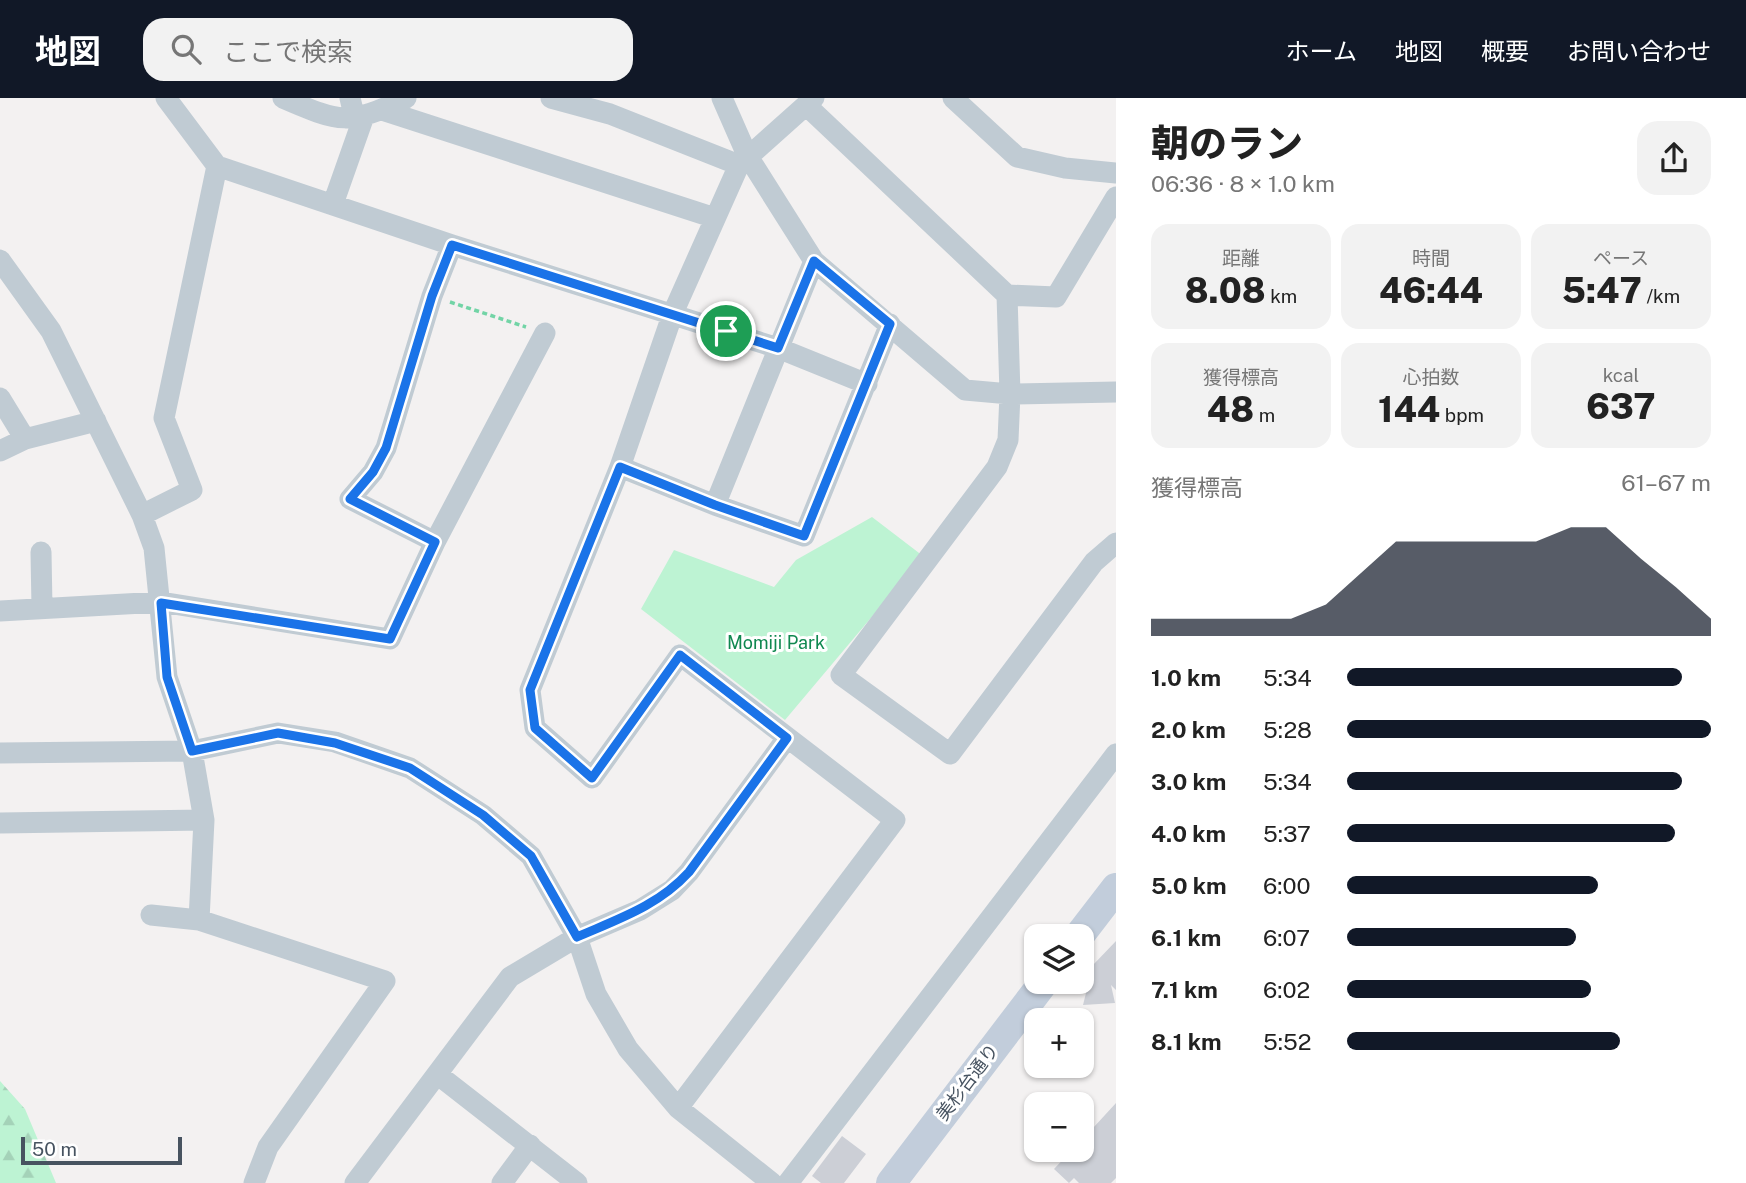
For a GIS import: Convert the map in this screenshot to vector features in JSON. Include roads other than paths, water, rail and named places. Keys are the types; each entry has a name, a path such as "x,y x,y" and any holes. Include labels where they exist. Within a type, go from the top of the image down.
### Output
{"street":[{"path":"166,98 217,166 452,245 778,348 867,384"},
{"path":"283,98 328,118 406,98"},
{"path":"551,98 610,114 743,160"},
{"path":"722,98 743,160 814,261 965,390 1010,394 1116,392"},
{"path":"953,98 1017,157 1065,168 1116,173"},
{"path":"678,1108 895,820 680,655 592,778 535,728 530,690 620,467 673,313 715,218 743,160 810,101 1007,295 1056,297 1116,198"},
{"path":"333,204 363,111"},
{"path":"363,111 715,218"},
{"path":"142,514 192,490 164,418 217,166"},
{"path":"435,542 350,499 373,472 386,448 432,296 452,245"},
{"path":"0,260 51,331 142,514 154,548 167,677 192,751 204,820 199,920"},
{"path":"715,505 814,261"},
{"path":"1007,295 1010,394 1008,440 997,467 841,675 950,754 1094,562 1116,543"},
{"path":"620,467 715,505 804,536 890,324"},
{"path":"0,611 161,603 390,639 435,542 545,334"},
{"path":"0,398 25,439"},
{"path":"0,451 25,439 96,421"},
{"path":"41,552 42,608"},
{"path":"0,753 192,751 278,733 335,743 410,768 483,815 531,856 577,937 596,994 628,1049 678,1108 772,1183"},
{"path":"355,1183 510,977 577,937 640,910 672,890 689,872 787,738"},
{"path":"788,1183 1116,754"},
{"path":"0,823 204,820"},
{"path":"1088,924 1116,888"},
{"path":"151,915 199,920 384,981 268,1147 254,1183"},
{"name":"美杉台通り","path":"891,1183 1035,994"},
{"path":"437,1074 577,1183"},
{"path":"502,1183 530,1146"}],"park label":[{"name":"Momiji Park","path":"776,642"}]}
